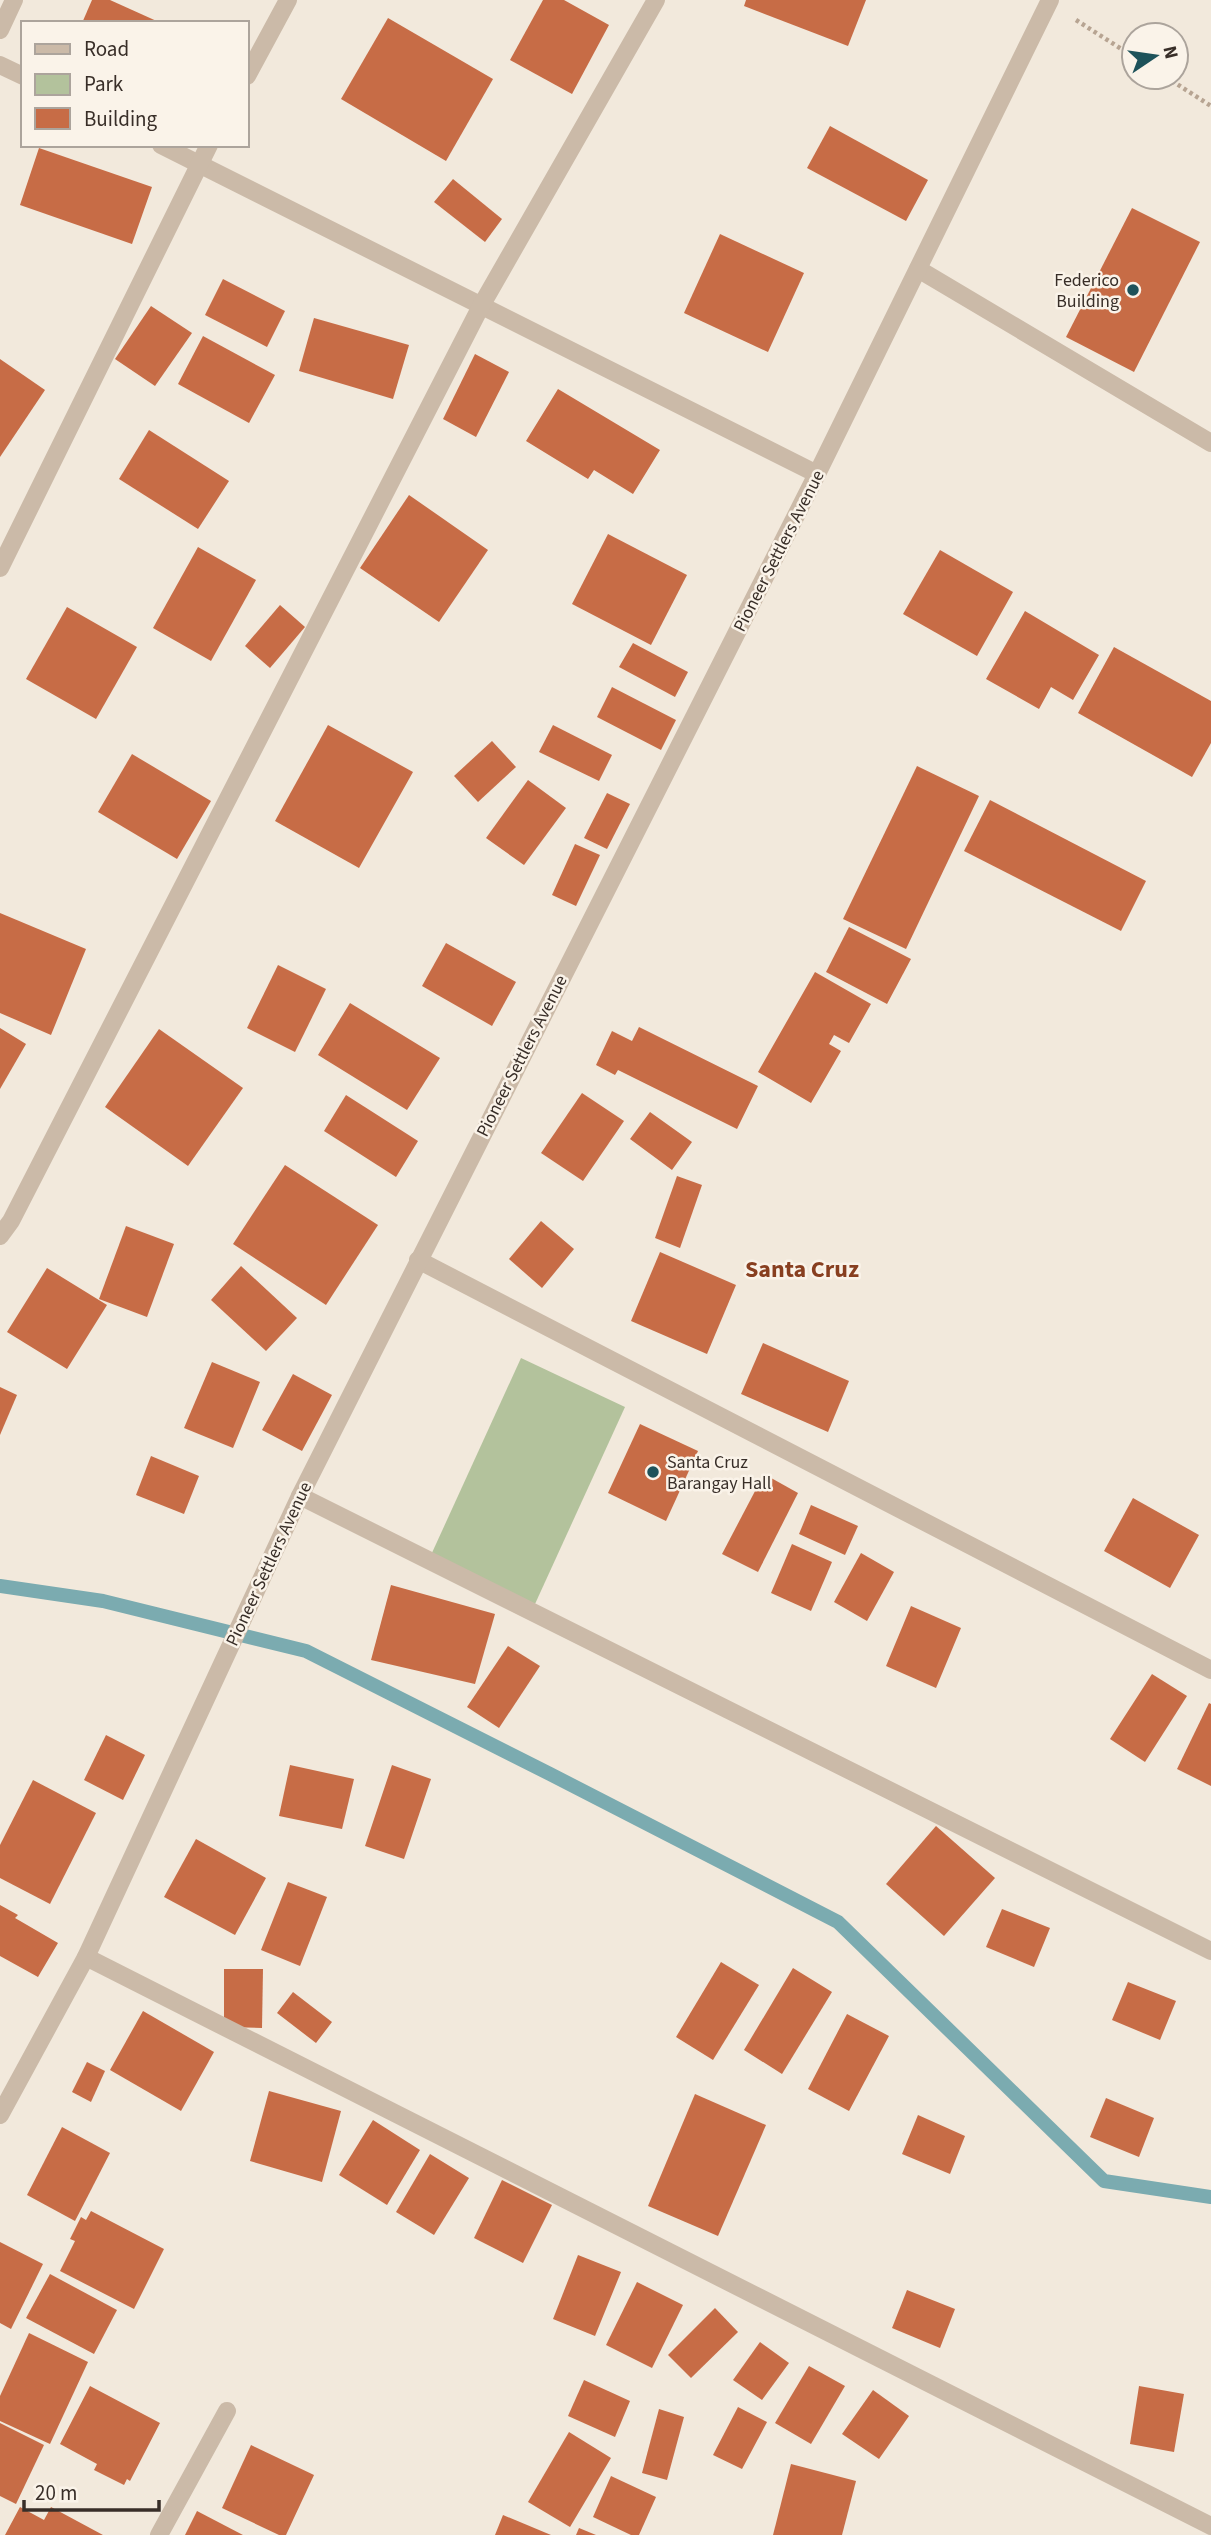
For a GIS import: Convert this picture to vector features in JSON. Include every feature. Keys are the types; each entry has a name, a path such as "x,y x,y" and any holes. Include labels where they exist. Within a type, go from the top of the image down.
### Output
{"street":[{"path":"0,30 13,0"},
{"path":"248,74 288,0"},
{"path":"0,1236 11,1221 481,306 656,0"},
{"name":"Pioneer Settlers Avenue","path":"0,2115 86,1958 300,1496 817,474 1050,1"},
{"path":"0,65 21,75"},
{"path":"165,147 817,474"},
{"path":"0,568 208,147"},
{"path":"918,269 1211,443"},
{"path":"418,1260 1211,1670"},
{"path":"300,1496 1211,1951"},
{"path":"86,1958 1211,2526"},
{"path":"159,2535 227,2411"}],"path":[{"path":"1050,1 1120,48"},
{"path":"1188,91 1211,106"}],"green space":[{"path":"521,1358 625,1407 535,1604 431,1555"}],"building":[{"path":"92,0 110,0 157,21 83,21"},
{"path":"543,0 564,0 609,25 572,94 510,60"},
{"path":"746,0 866,0 848,46 744,6"},
{"path":"388,18 493,79 446,161 341,99"},
{"path":"830,126 928,180 906,221 807,168"},
{"path":"39,148 152,187 132,244 20,205"},
{"path":"453,179 502,219 485,242 434,202"},
{"name":"Federico Building","path":"1132,208 1200,242 1134,372 1066,337"},
{"path":"720,234 804,273 768,352 684,313"},
{"path":"223,279 285,311 267,347 205,315"},
{"path":"151,306 192,333 155,386 115,359"},
{"path":"314,318 409,345 393,399 299,371"},
{"path":"203,336 275,375 249,423 178,384"},
{"path":"475,354 509,372 476,437 443,419"},
{"path":"0,359 45,390 0,457"},
{"path":"558,389 660,450 633,494 594,470 588,479 526,441"},
{"path":"149,430 229,481 198,529 119,479"},
{"path":"409,495 488,550 439,622 360,568"},
{"path":"608,534 687,575 651,645 572,604"},
{"path":"198,547 256,580 211,661 153,628"},
{"path":"940,550 1013,592 977,656 903,614"},
{"path":"280,605 305,627 270,668 245,646"},
{"path":"67,607 137,647 96,719 26,679"},
{"path":"1025,611 1099,655 1073,700 1051,687 1039,709 986,679"},
{"path":"633,643 688,672 675,697 619,667"},
{"path":"1114,647 1211,701 1211,743 1192,777 1078,713"},
{"path":"612,687 676,720 661,750 597,717"},
{"path":"328,725 413,772 359,868 275,821"},
{"path":"553,725 612,755 599,781 539,752"},
{"path":"492,741 516,767 478,802 454,776"},
{"path":"132,754 211,801 177,859 98,812"},
{"path":"917,766 979,796 906,949 843,919"},
{"path":"528,780 566,808 524,865 486,838"},
{"path":"607,793 630,804 607,849 584,838"},
{"path":"990,800 1146,881 1121,931 964,851"},
{"path":"575,844 600,855 576,906 552,895"},
{"path":"0,913 86,949 51,1035 0,1013"},
{"path":"849,927 911,959 887,1004 826,972"},
{"path":"446,943 516,982 492,1026 422,986"},
{"path":"278,965 326,989 295,1052 247,1028"},
{"path":"815,972 871,1004 849,1043 834,1035 829,1044 841,1051 811,1103 758,1072"},
{"path":"350,1003 440,1058 407,1110 318,1055"},
{"path":"639,1027 758,1086 737,1129 618,1070 615,1075 596,1065 612,1031 632,1041"},
{"path":"0,1028 26,1044 0,1089"},
{"path":"159,1029 243,1088 188,1166 105,1107"},
{"path":"582,1093 624,1121 583,1181 541,1153"},
{"path":"346,1095 418,1141 396,1177 324,1131"},
{"path":"650,1112 692,1142 672,1170 630,1139"},
{"path":"285,1165 378,1225 326,1305 233,1244"},
{"path":"677,1176 702,1185 680,1248 655,1238"},
{"path":"541,1221 574,1249 542,1288 509,1259"},
{"path":"126,1226 174,1244 147,1317 99,1299"},
{"path":"660,1252 736,1285 707,1354 631,1321"},
{"path":"241,1266 297,1318 266,1351 211,1300"},
{"path":"47,1268 107,1305 67,1369 7,1332"},
{"path":"763,1343 849,1381 828,1432 741,1394"},
{"path":"212,1362 260,1382 233,1448 184,1428"},
{"path":"293,1374 332,1395 302,1451 262,1430"},
{"path":"0,1387 17,1395 0,1435"},
{"name":"Santa Cruz Barangay Hall","path":"640,1424 698,1451 666,1521 608,1493"},
{"path":"151,1456 199,1476 184,1514 136,1495"},
{"path":"764,1474 798,1493 758,1572 722,1554"},
{"path":"1133,1498 1199,1535 1170,1588 1104,1551"},
{"path":"811,1505 858,1526 845,1555 799,1534"},
{"path":"792,1544 832,1562 811,1611 771,1593"},
{"path":"861,1553 894,1572 867,1621 834,1602"},
{"path":"391,1585 495,1614 475,1684 371,1660"},
{"path":"911,1606 961,1628 936,1688 886,1666"},
{"path":"508,1646 540,1666 499,1728 467,1707"},
{"path":"1152,1674 1187,1696 1145,1762 1110,1739"},
{"path":"1209,1703 1211,1704 1211,1786 1177,1769"},
{"path":"106,1735 145,1755 123,1800 84,1780"},
{"path":"290,1765 354,1779 342,1829 279,1816"},
{"path":"392,1765 431,1779 404,1859 365,1846"},
{"path":"33,1780 96,1813 50,1904 0,1878 0,1845"},
{"path":"936,1826 995,1878 944,1936 886,1884"},
{"path":"196,1839 266,1878 235,1935 164,1897"},
{"path":"288,1882 327,1897 300,1966 261,1950"},
{"path":"0,1905 18,1915 15,1918 58,1943 38,1977 0,1956"},
{"path":"1002,1909 1050,1928 1034,1967 986,1947"},
{"path":"721,1962 759,1985 713,2060 676,2037"},
{"path":"793,1968 832,1992 782,2074 744,2050"},
{"path":"224,1969 263,1969 262,2028 224,2027"},
{"path":"1128,1982 1176,2001 1160,2040 1112,2020"},
{"path":"293,1992 332,2022 316,2043 277,2013"},
{"path":"143,2011 214,2052 181,2111 110,2070"},
{"path":"847,2014 889,2036 849,2111 808,2089"},
{"path":"87,2062 105,2071 91,2102 72,2092"},
{"path":"269,2091 341,2111 322,2182 250,2161"},
{"path":"695,2094 766,2125 718,2236 648,2206"},
{"path":"1106,2098 1154,2118 1139,2157 1090,2137"},
{"path":"918,2115 965,2136 950,2174 902,2154"},
{"path":"373,2120 420,2150 387,2205 339,2175"},
{"path":"62,2127 110,2153 75,2221 27,2195"},
{"path":"430,2154 469,2178 434,2235 396,2212"},
{"path":"502,2180 552,2205 523,2263 474,2238"},
{"path":"91,2211 164,2249 134,2309 60,2271 75,2241 70,2239 81,2217 86,2220"},
{"path":"0,2242 43,2264 11,2329 0,2323"},
{"path":"578,2255 621,2272 595,2336 553,2319"},
{"path":"50,2274 117,2310 94,2354 26,2318"},
{"path":"637,2282 683,2305 652,2368 606,2345"},
{"path":"907,2290 955,2309 940,2348 892,2328"},
{"path":"715,2308 738,2332 691,2378 668,2355"},
{"path":"29,2333 88,2362 50,2444 0,2421 0,2396"},
{"path":"760,2342 789,2363 762,2400 733,2380"},
{"path":"809,2366 845,2386 811,2444 775,2423"},
{"path":"584,2380 630,2401 615,2437 568,2416"},
{"path":"90,2386 160,2423 130,2481 127,2479 124,2485 94,2470 97,2464 60,2444"},
{"path":"1139,2386 1184,2394 1174,2452 1130,2444"},
{"path":"873,2390 909,2416 879,2459 842,2434"},
{"path":"738,2407 767,2422 742,2469 713,2455"},
{"path":"659,2409 684,2417 667,2480 642,2473"},
{"path":"0,2423 44,2445 16,2504 0,2496"},
{"path":"569,2432 611,2458 570,2527 528,2502"},
{"path":"251,2445 314,2475 286,2535 279,2535 222,2508"},
{"path":"791,2464 856,2481 842,2535 773,2535"},
{"path":"611,2476 656,2497 639,2535 631,2535 593,2517"},
{"path":"20,2507 44,2520 51,2507 103,2535 5,2535"},
{"path":"197,2511 243,2535 185,2535"},
{"path":"503,2515 551,2535 495,2535"},
{"path":"579,2528 596,2535 576,2535"}],"waterway":[{"path":"0,1586 103,1601 306,1651 550,1774 838,1922 1104,2181 1211,2197"}],"place":[{"name":"Federico Building","path":"1133,290"},
{"name":"Santa Cruz Barangay Hall","path":"653,1472"}],"district":[{"name":"Santa Cruz","path":"802,1269"}]}
